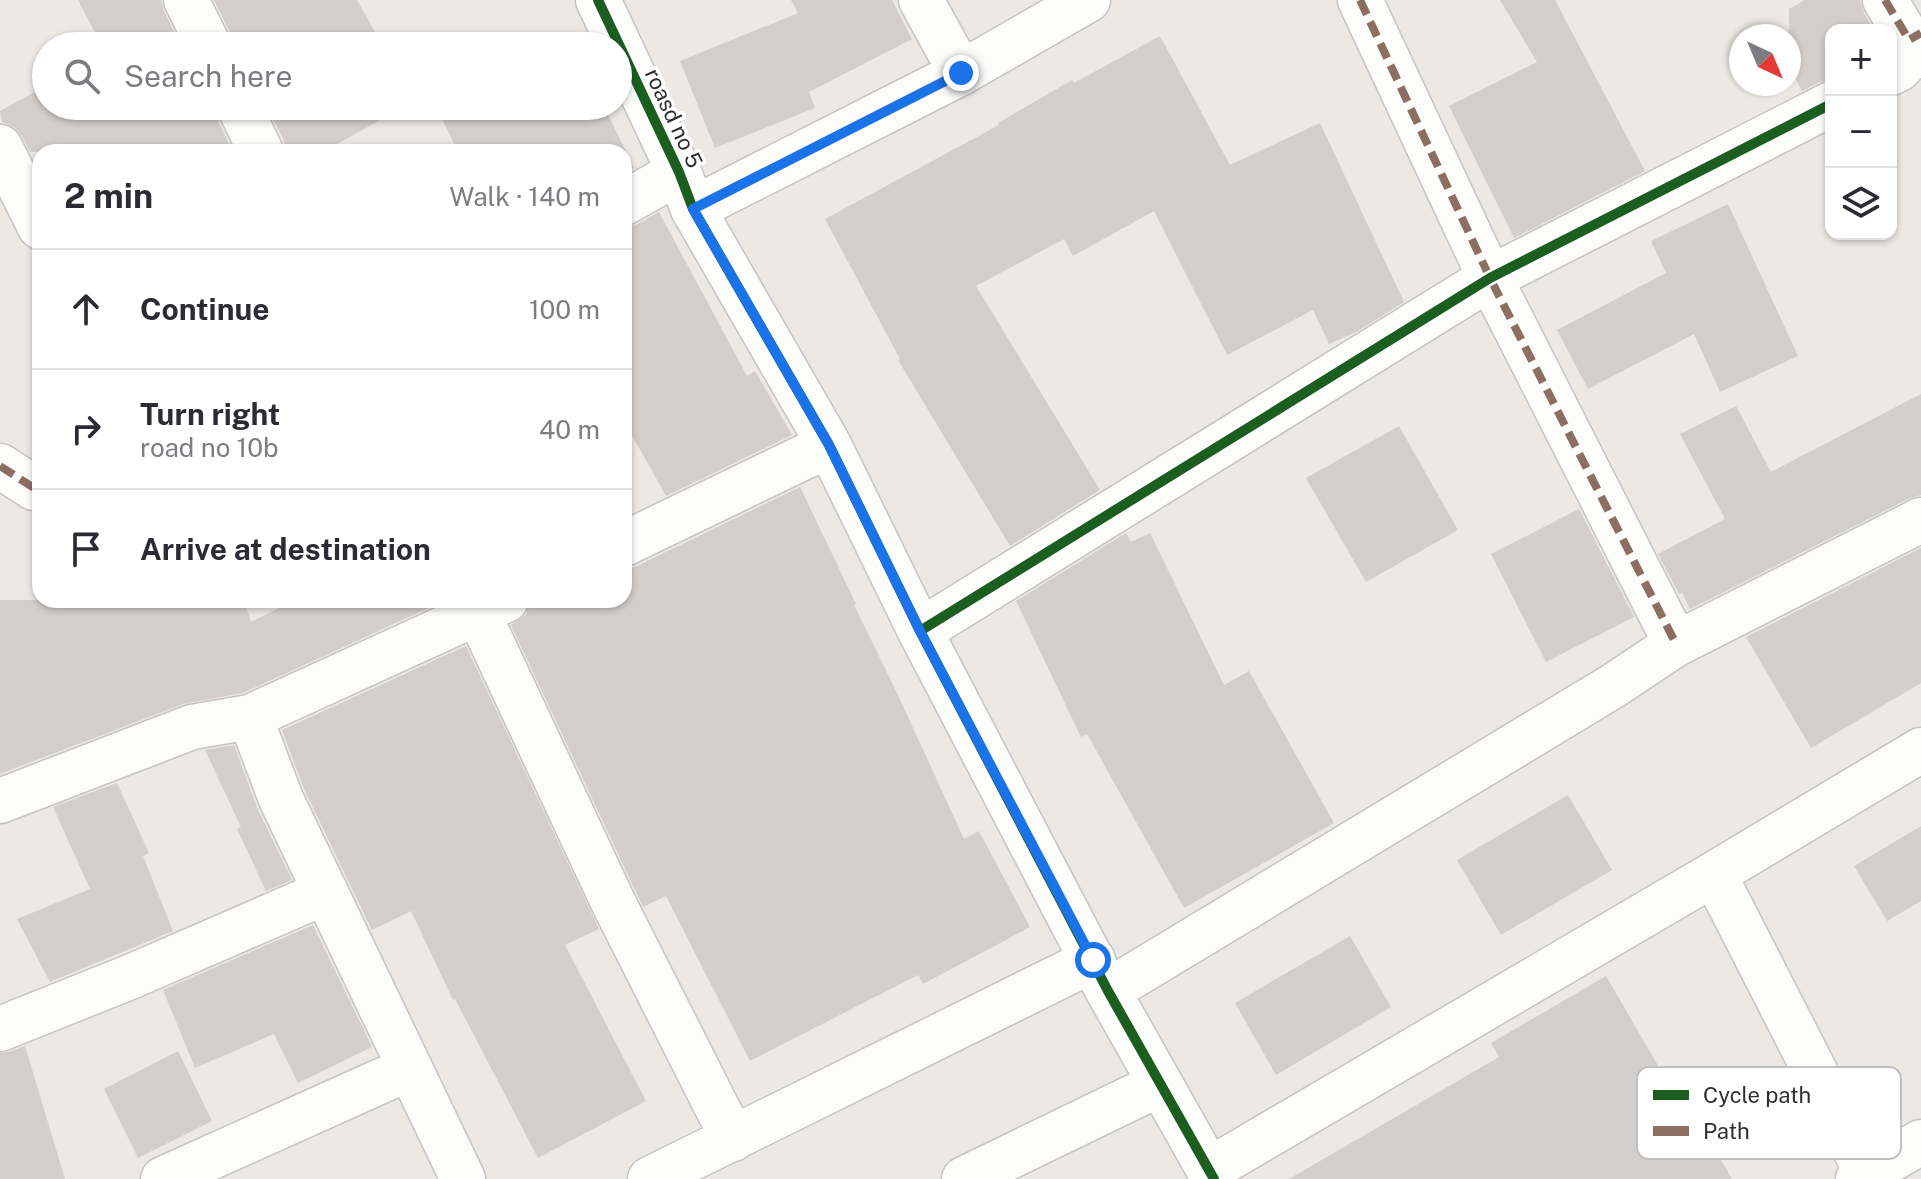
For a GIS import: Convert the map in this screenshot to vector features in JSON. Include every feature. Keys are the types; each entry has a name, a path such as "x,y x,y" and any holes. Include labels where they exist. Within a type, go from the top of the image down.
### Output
{"street":[{"path":"186,0 202,32"},
{"name":"roasd no 5","path":"598,0 613,32"},
{"path":"921,0 961,73"},
{"path":"632,201 686,191 961,73 1088,0"},
{"path":"1360,0 1490,278 1676,644"},
{"path":"1885,0 1907,49"},
{"name":"roasd no 5","path":"632,74 686,191 829,445 920,631 1100,976 1211,1174"},
{"path":"920,631 1490,278 1825,107"},
{"path":"246,120 257,144"},
{"path":"0,147 32,211"},
{"path":"632,540 829,445"},
{"path":"0,466 32,487"},
{"path":"650,1179 1100,976 1613,686 1676,644 1921,520"},
{"path":"0,801 192,727 250,717 479,608"},
{"path":"486,608 613,902 733,1139"},
{"path":"250,717 281,799 463,1179"},
{"path":"1211,1174 1921,750"},
{"path":"1714,874 1810,1067"},
{"path":"0,1029 130,977 326,892"},
{"path":"163,1179 410,1068"},
{"path":"964,1179 1160,1084"},
{"path":"1901,1154 1921,1142"},
{"path":"1856,1159 1865,1177 1894,1159"}],"building":[{"path":"78,0 161,0 174,32 95,32"},
{"path":"214,0 357,0 375,32 230,32"},
{"path":"791,0 892,0 912,39 809,92 815,108 715,148 680,61 798,13"},
{"path":"1500,0 1555,0 1645,171 1514,238 1449,106 1537,62"},
{"path":"1805,0 1860,0 1870,24 1825,24 1825,81 1802,91 1801,24 1789,24 1789,9"},
{"path":"1160,36 1230,165 1320,123 1404,302 1356,332 1329,344 1313,310 1227,355 1154,211 1073,256 1064,239 976,286 1100,490 1010,546 898,360 825,219 999,125 1072,80 1074,83"},
{"path":"32,94 32,120 217,120 229,144 32,144 30,152 14,127 2,122 0,111"},
{"path":"274,120 380,120 337,144 285,144"},
{"path":"443,120 611,120 622,144 454,144"},
{"path":"1728,204 1798,356 1720,392 1694,334 1588,389 1557,330 1666,273 1651,241"},
{"path":"659,212 747,376 755,371 792,435 666,496 632,435 632,226"},
{"path":"1921,394 1921,495 1690,609 1658,554 1725,519 1680,434 1736,406 1771,472"},
{"path":"1399,426 1458,530 1366,582 1306,478"},
{"path":"800,487 964,839 979,831 1030,927 923,984 918,975 750,1061 666,896 643,907 511,625 526,615 529,608 632,608 632,568"},
{"path":"1579,509 1634,617 1546,662 1491,554"},
{"path":"1126,533 1131,542 1150,533 1224,685 1249,671 1334,823 1184,908 1087,734 1081,737 1016,601"},
{"path":"1921,548 1921,683 1811,748 1746,637"},
{"path":"0,600 32,600 32,608 247,608 251,622 279,608 429,608 243,693 183,704 0,774"},
{"path":"466,646 599,929 565,945 646,1101 538,1158 453,1000 411,911 372,930 304,789 282,730"},
{"path":"234,745 258,810 292,880 266,891 237,829 241,827 205,750"},
{"path":"117,783 149,853 143,856 173,931 50,982 17,919 90,889 53,807"},
{"path":"1568,795 1612,870 1501,935 1457,860"},
{"path":"1921,826 1921,901 1887,921 1854,866"},
{"path":"313,925 372,1047 298,1083 274,1034 195,1068 163,990"},
{"path":"1350,936 1391,1007 1276,1075 1235,1003"},
{"path":"1606,976 1659,1067 1637,1067 1637,1159 1720,1159 1732,1179 1289,1179 1499,1057 1491,1043"},
{"path":"25,1046 65,1179 0,1179 0,1053"},
{"path":"178,1051 212,1121 138,1158 104,1089"}],"marked path":[{"path":"1360,0 1490,278 1676,644"},
{"path":"1885,0 1909,40 1921,33"},
{"path":"0,466 32,487"}],"cycle path":[{"path":"598,0 613,32"},
{"path":"632,72 693,209 829,445 920,631 1108,991 1214,1179"},
{"path":"920,631 1490,278 1825,107"}],"route":[{"path":"961,73 693,209 829,445 920,631 1093,960"}]}
